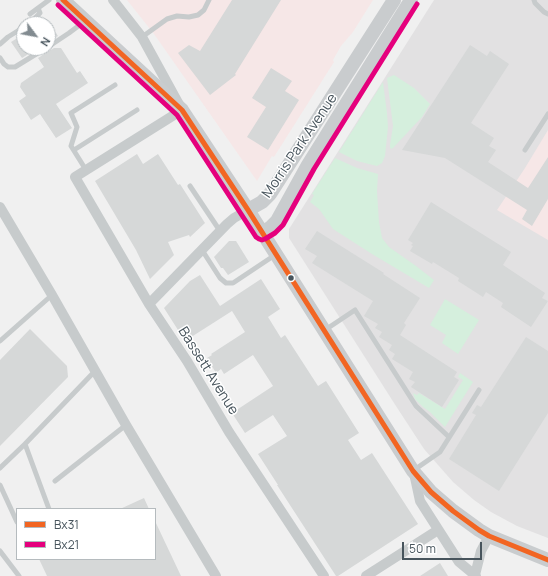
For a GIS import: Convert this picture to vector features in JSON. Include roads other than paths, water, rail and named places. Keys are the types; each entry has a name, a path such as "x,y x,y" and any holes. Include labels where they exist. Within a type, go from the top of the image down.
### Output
{"main road":[{"path":"63,0 182,110 325,330 413,471 431,492 453,511 489,536 548,560"},
{"name":"Morris Park Avenue","path":"248,210 262,202 270,194 394,0"},
{"name":"Morris Park Avenue","path":"262,233 277,221 308,165 411,0"}],"street":[{"path":"86,170 182,110 142,38 113,0"},
{"name":"Bassett Avenue","path":"86,170 75,177 149,304 187,361 229,432 324,576"},
{"path":"0,208 216,576"},
{"name":"Morris Park Avenue","path":"149,304 220,231 234,218 248,210"},
{"path":"413,471 420,501 459,562 476,576 481,551 489,536"},
{"path":"366,576 438,530"}],"lane":[{"path":"30,14 49,0"},
{"path":"142,38 167,19 177,16 198,15 204,10 210,0"},
{"path":"534,0 544,12 548,14"},
{"path":"37,16 40,13 38,8"},
{"path":"56,41 85,20"},
{"path":"0,44 16,32"},
{"path":"0,58 8,67 15,68 33,56"},
{"path":"86,170 72,146 77,127 71,113 115,85"},
{"path":"74,150 138,110"},
{"path":"525,150 548,114"},
{"path":"190,186 220,231"},
{"path":"202,250 220,278 226,283 233,284 276,254"},
{"path":"0,340 52,295"},
{"path":"325,330 355,310 416,406 449,437"},
{"path":"0,468 95,371"},
{"path":"413,471 440,452 479,390"},
{"path":"56,481 126,424"},
{"path":"25,444 49,508"},
{"path":"0,484 16,520"},
{"path":"0,551 19,576"}]}
